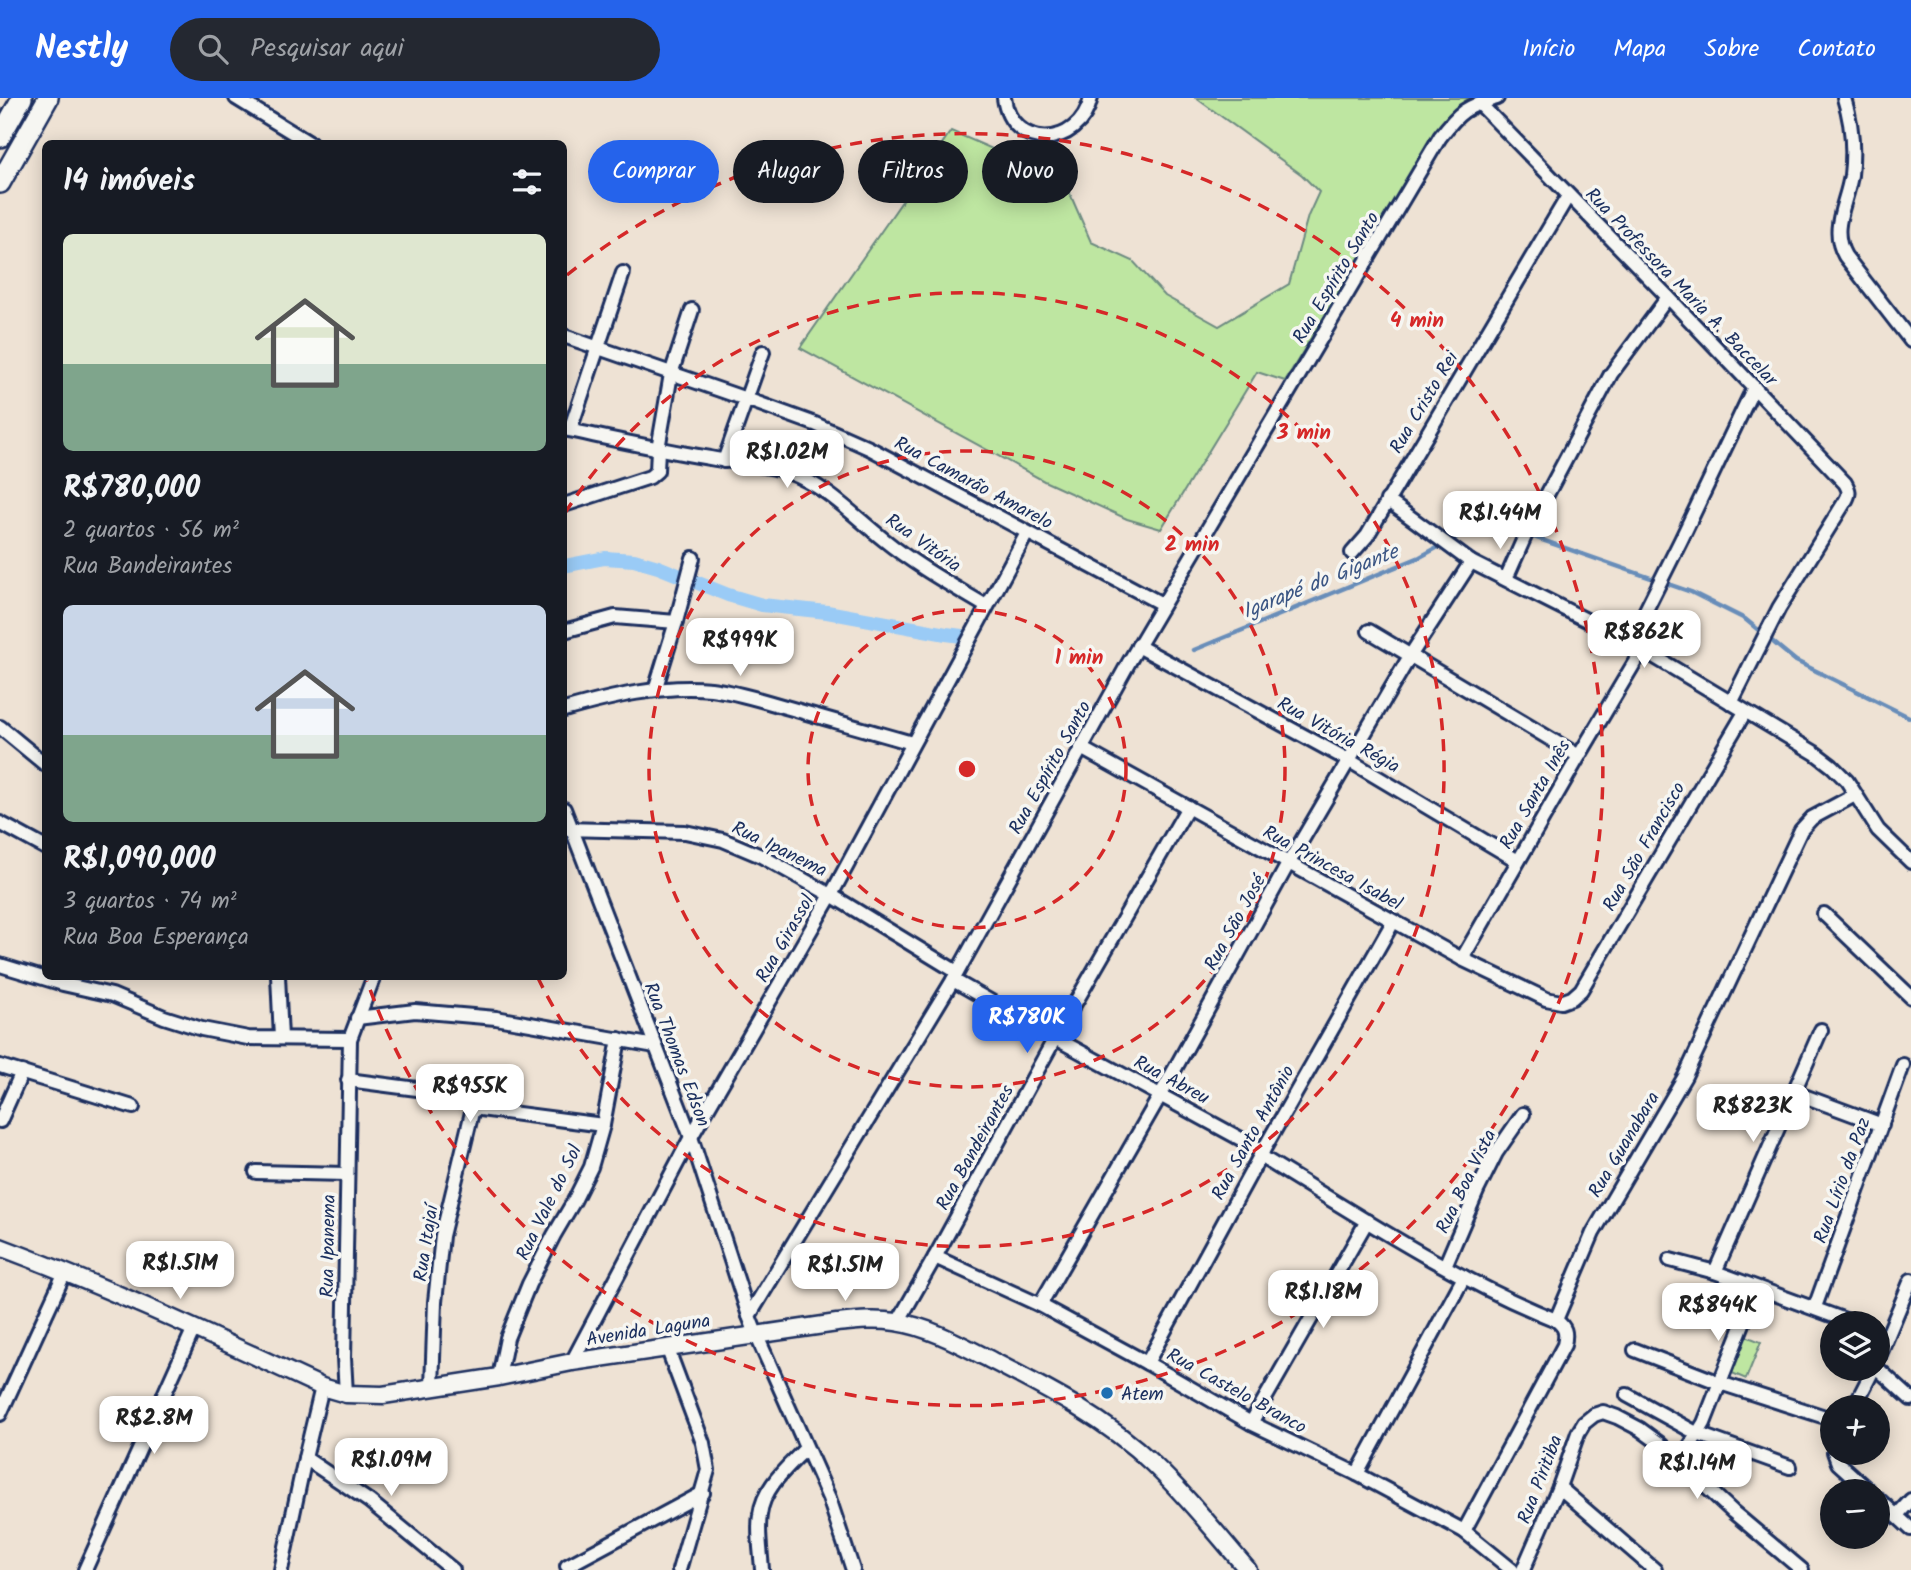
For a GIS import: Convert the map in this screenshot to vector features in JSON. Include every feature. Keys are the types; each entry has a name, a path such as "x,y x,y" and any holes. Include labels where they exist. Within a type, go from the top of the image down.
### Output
{"highway":[{"path":"0,137 22,98"},
{"path":"0,183 48,98"}],"main road":[{"name":"Avenida Laguna","path":"0,1247 168,1315 322,1387 346,1394 383,1395 756,1334 868,1320 898,1322 962,1345 1015,1372 1119,1435 1190,1500 1248,1570"}],"street":[{"path":"236,98 304,140"},
{"path":"1004,98 1005,108 1012,121 1023,131 1037,137 1051,138 1066,134 1079,123 1091,98"},
{"name":"Rua Espírito Santo","path":"750,1315 955,976 1162,604 1440,137 1466,108 1497,98"},
{"path":"1844,98 1850,120 1852,159 1847,197 1838,223 1840,244 1845,256 1911,341"},
{"name":"Rua Professora Maria A. Baccelar","path":"1479,103 1668,297 1849,489 1849,495 1770,624 1731,702"},
{"name":"Rua Cristo Rei","path":"1352,553 1367,536 1568,196"},
{"path":"567,430 623,273"},
{"path":"1506,579 1525,536 1611,374 1668,297"},
{"path":"567,504 650,477 657,471 658,449 671,374 692,310"},
{"name":"Rua Camarão Amarelo","path":"567,337 815,424 869,447 1162,604"},
{"path":"723,461 763,352"},
{"path":"1630,642 1754,387"},
{"name":"Rua Vitória","path":"567,430 788,472 833,497 916,563 986,606"},
{"path":"1387,500 1471,562 1630,642 1815,753 1847,781 1878,830 1911,862"},
{"name":"Rua Girassol","path":"572,1362 691,1138 831,895 1027,533"},
{"path":"655,690 693,558"},
{"name":"Rua São José","path":"1040,1306 1288,864 1410,656 1471,562"},
{"path":"567,630 615,617 676,622"},
{"path":"1369,631 1578,756"},
{"name":"Rua Vitória Régia","path":"1138,646 1350,761 1518,861"},
{"name":"Rua Santa Inês","path":"1462,959 1642,650"},
{"path":"567,709 592,701 655,690 723,692 746,696 912,743"},
{"name":"Rua São Francisco","path":"1572,998 1581,990 1745,712"},
{"path":"0,727 42,762"},
{"name":"Rua Princesa Isabel","path":"1081,748 1462,959 1546,999 1561,1002 1572,998"},
{"name":"Rua Guanabara","path":"1556,1320 1593,1233 1685,1076 1801,830 1812,818 1855,795"},
{"name":"Rua Bandeirantes","path":"898,1322 1055,1038 1188,807"},
{"path":"0,823 42,846"},
{"name":"Rua Ipanema","path":"567,829 685,832 723,840 761,856 831,895 955,976"},
{"name":"Rua Thomas Edson","path":"567,829 691,1138 750,1315"},
{"path":"1824,914 1911,997"},
{"name":"Rua Santo Antônio","path":"1147,1363 1393,922"},
{"path":"0,965 42,978"},
{"name":"Rua Abreu","path":"955,976 1055,1038 1161,1094 1262,1153 1367,1221 1464,1277 1556,1320"},
{"path":"50,980 112,995 164,1017 202,1029 248,1038 350,1038"},
{"path":"278,980 281,1038"},
{"name":"Rua Ipanema","path":"346,1394 350,1038 372,980"},
{"path":"357,1018 415,1011 496,1018 655,1046"},
{"path":"1715,1272 1821,1030"},
{"name":"Rua Vale do Sol","path":"499,1377 507,1338 529,1284 591,1167 603,1125 619,1039"},
{"name":"Rua Lírio da Paz","path":"1815,1307 1903,1065"},
{"path":"0,1066 133,1107"},
{"path":"0,1121 22,1072"},
{"path":"348,1080 463,1095 470,1099 473,1108 603,1125"},
{"path":"1793,1092 1882,1125"},
{"name":"Rua Itajaí","path":"432,1387 435,1302 442,1236 473,1108"},
{"name":"Rua Boa Vista","path":"1445,1266 1496,1153 1522,1114"},
{"path":"256,1172 347,1174"},
{"path":"1251,1423 1367,1221"},
{"name":"Rua Castelo Branco","path":"936,1257 1040,1306 1251,1423 1464,1531 1512,1570"},
{"path":"1670,1260 1715,1272 1824,1311"},
{"path":"0,1414 65,1272"},
{"path":"1357,1475 1464,1277"},
{"path":"1890,1330 1911,1280"},
{"path":"1757,1288 1698,1434 1680,1462 1733,1513 1802,1570"},
{"path":"750,1315 829,1498 853,1570"},
{"path":"1464,1531 1564,1345 1564,1326 1556,1320"},
{"path":"85,1570 194,1328"},
{"path":"667,1347 703,1443 708,1470 679,1570"},
{"path":"1635,1350 1720,1383 1820,1415"},
{"path":"1890,1380 1911,1399"},
{"path":"281,1570 322,1387"},
{"path":"1627,1395 1698,1434 1790,1467"},
{"name":"Rua Piritiba","path":"1523,1570 1559,1487 1578,1433 1584,1423 1594,1415 1603,1412 1640,1429 1680,1462"},
{"path":"762,1570 760,1515 765,1497 778,1478 806,1448"},
{"path":"305,1458 369,1501 453,1570"},
{"path":"1840,1465 1856,1479"},
{"path":"1559,1487 1655,1570"},
{"path":"567,1566 703,1493"},
{"path":"1897,1515 1911,1500"},
{"path":"1890,1509 1911,1529"}],"green space":[{"path":"1196,98 1471,98 1445,119 1285,381 1257,372 1161,529 1127,519 1044,481 800,348 901,203 968,203 968,140 945,140 951,131 982,144 982,203 1074,203 1091,242 1133,261 1165,296 1219,326 1289,284 1308,216 1319,192 1302,175"},
{"path":"1746,1336 1761,1342 1746,1379 1732,1373"}],"waterway":[{"name":"Igarapé do Gigante","path":"1194,650 1420,557 1471,529 1499,525 1691,592 1745,619 1796,661 1911,718"},
{"path":"567,565 605,558 634,560 762,605 827,612 970,637"}],"place":[{"name":"Atem","path":"1107,1393"}]}
